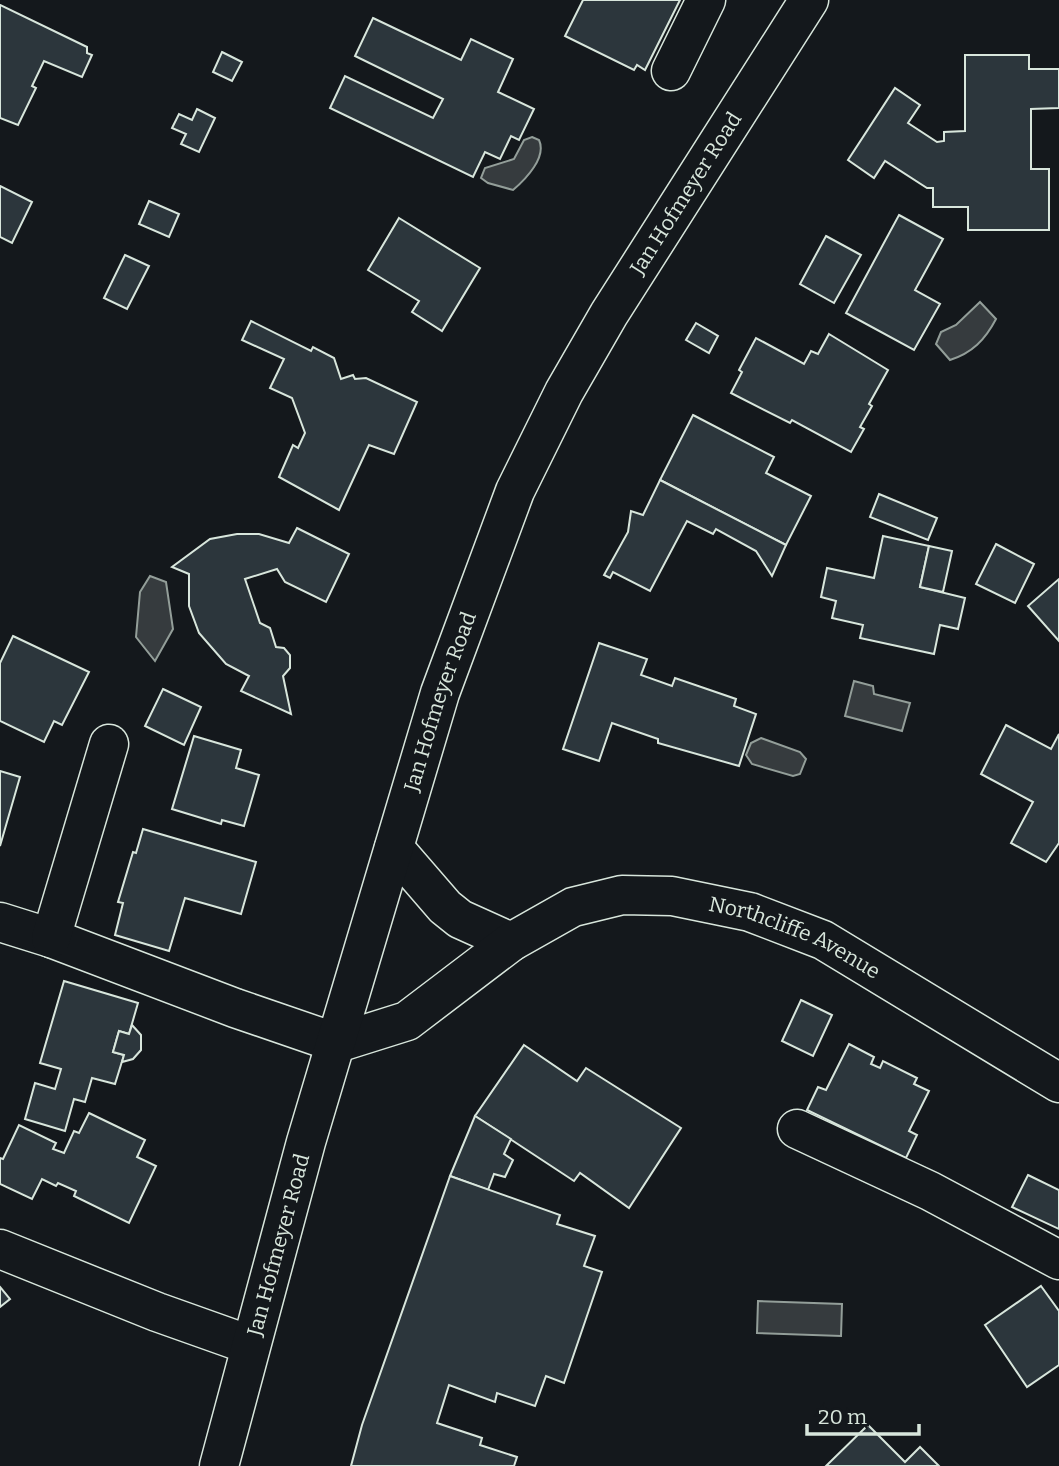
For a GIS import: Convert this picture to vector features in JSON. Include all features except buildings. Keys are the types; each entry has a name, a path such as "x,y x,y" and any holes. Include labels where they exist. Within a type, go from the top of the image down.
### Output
{"street":[{"path":"671,71 706,0"},
{"name":"Jan Hofmeyer Road","path":"219,1466 250,1345 440,693 515,491 564,392 609,314 799,4"},
{"path":"51,938 109,744"},
{"path":"394,848 445,907 460,919 511,942"},
{"name":"Northcliffe Avenue","path":"337,1043 407,1021 511,942 573,906 622,895 672,896 750,912 823,940 1059,1083"},
{"path":"0,922 51,938 234,1008 337,1043"},
{"path":"797,1129 930,1191 1059,1260"},
{"path":"0,1249 157,1312 250,1345"}],"shaded area":[{"path":"532,137 539,140 541,147 538,160 513,190 488,183 481,178 485,168 514,159 524,140"},
{"path":"980,302 996,319 977,345 950,360 936,344 941,332 956,325"},
{"path":"150,576 166,582 173,629 155,661 136,637 140,592"},
{"path":"854,681 873,686 874,694 910,703 902,731 845,716"},
{"path":"761,738 800,752 806,759 800,774 793,776 752,764 746,755 751,743"},
{"path":"758,1301 842,1304 841,1336 757,1333"}]}
